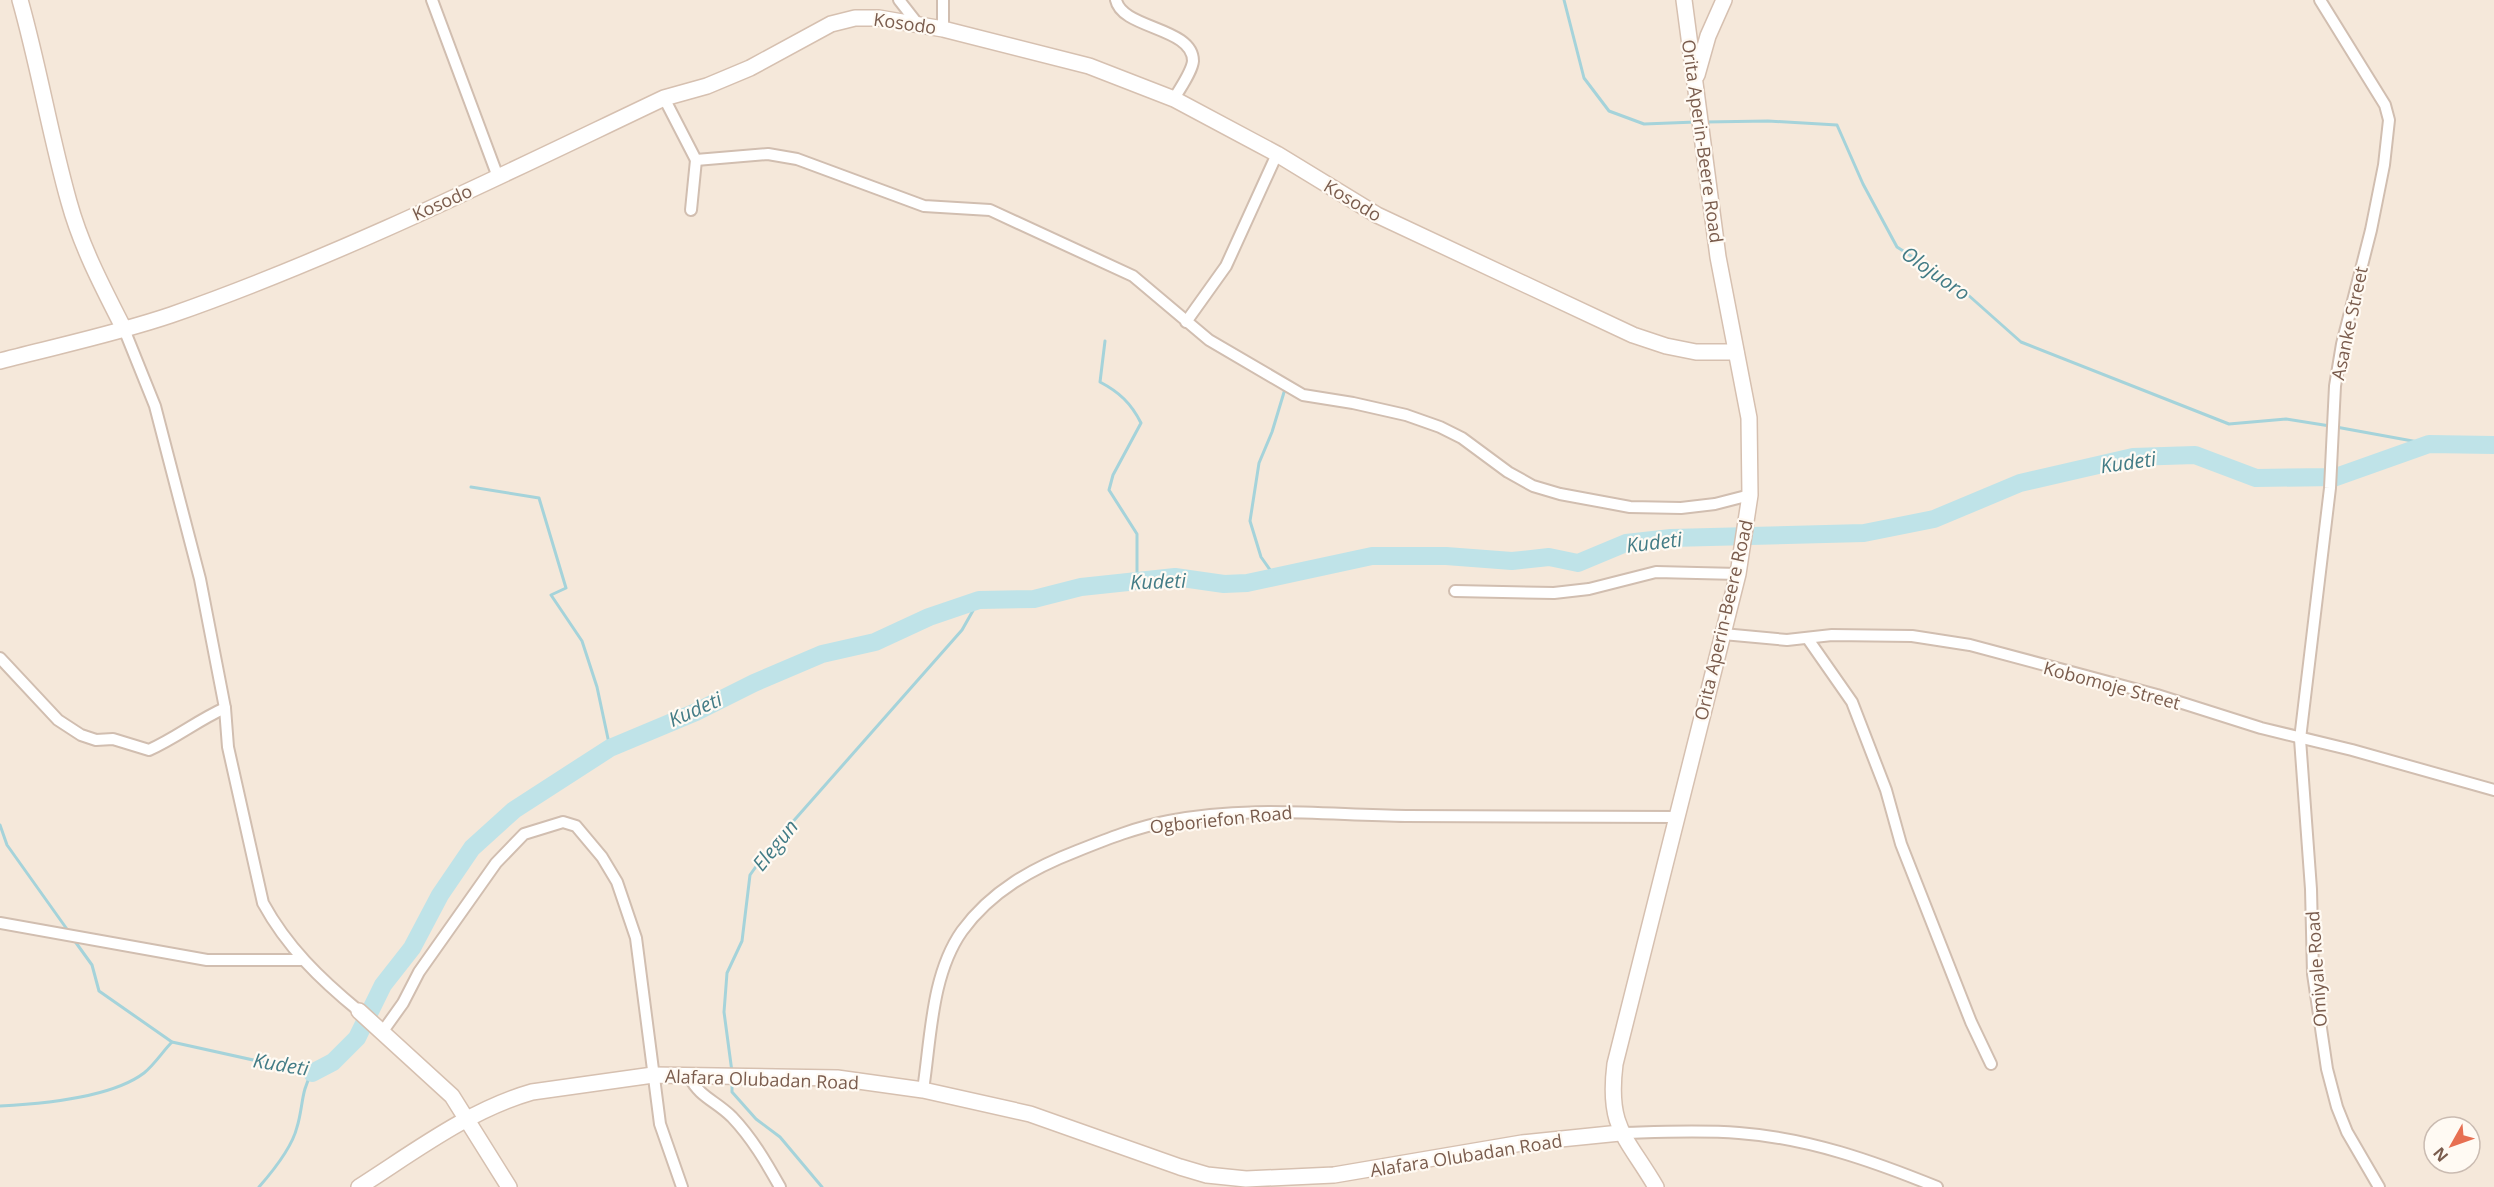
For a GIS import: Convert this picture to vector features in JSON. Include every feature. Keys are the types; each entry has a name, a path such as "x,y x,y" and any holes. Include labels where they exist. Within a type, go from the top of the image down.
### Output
{"main road":[{"path":"20,0 68,201 79,235 124,329"},
{"name":"Orita Aperin-Beere Road","path":"1656,1187 1620,1133 1612,1108 1615,1064 1738,574 1750,495 1749,418 1718,256 1684,0"},
{"path":"1695,81 1708,36 1724,0"},
{"name":"Kosodo","path":"0,361 170,315 269,276 357,240 498,177 664,98 706,86 750,68 831,24 863,18 943,28 1089,66 1174,99 1277,154 1377,215 1623,330 1666,346 1696,352 1736,352"},
{"path":"359,1011 441,1084 469,1118 509,1187"},
{"name":"Alafara Olubadan Road","path":"359,1187 469,1118 532,1092 653,1076 837,1078 923,1090 1030,1114 1207,1175 1246,1179 1334,1175 1522,1143 1620,1133"}],"street":[{"path":"432,0 498,177"},
{"path":"899,0 917,23"},
{"path":"943,0 943,28"},
{"path":"1116,0 1123,14 1180,40 1191,52 1193,62 1174,99"},
{"name":"Asanke Street","path":"2300,739 2330,488 2335,386 2342,344 2371,230 2384,165 2389,120 2385,105 2320,0"},
{"path":"664,98 696,160 691,210"},
{"path":"696,160 768,154 797,159 924,206 990,210 1133,276 1186,322 1229,354 1303,395 1384,410 1440,427 1462,438 1508,472 1533,486 1560,494 1630,507 1681,508 1715,504 1750,495"},
{"path":"1186,322 1226,266 1277,154"},
{"path":"124,329 155,406 209,617 225,708 228,747 263,903 274,924 301,960 359,1011"},
{"path":"1455,591 1554,592 1589,589 1656,572 1738,574"},
{"name":"Kobomoje Street","path":"1723,634 1754,639 1808,639 1832,635 1912,636 1970,645 2157,696 2300,739 2352,750 2494,790"},
{"path":"1808,639 1852,702 1886,790 1901,844 1990,1064"},
{"path":"0,658 58,720 81,735 96,740 113,739 149,750 225,708"},
{"name":"Omiyale Road","path":"2300,739 2311,889 2313,974 2327,1069 2337,1107 2348,1132 2379,1187"},
{"name":"Ogboriefon Road","path":"923,1090 942,976 963,931 979,912 1026,873 1134,829 1171,820 1294,811 1392,816 1677,817"},
{"path":"378,1027 400,1009 418,972 496,863 524,834 563,822 576,826 602,857 617,882 629,914 636,938 644,989 660,1124 682,1187"},
{"path":"0,923 207,960 301,960"},
{"path":"689,1076 702,1096 713,1100 747,1134 780,1187"},
{"path":"1620,1133 1706,1131 1782,1139 1837,1150 1880,1163 1937,1187"}],"shaded area":[{"path":"0,0 2494,0 2494,1187 0,1187"}],"waterway":[{"name":"Olojuoro","path":"1564,0 1584,78 1609,111 1644,124 1696,122"},
{"name":"Olojuoro","path":"1705,122 1768,121 1837,125 1863,184 1897,247 1958,286 2021,342 2229,424 2286,419 2330,426"},
{"path":"1105,341 1100,382 1124,399 1141,423 1113,475 1109,490 1137,534 1137,582"},
{"path":"1275,577 1261,557 1250,521 1259,463 1272,432 1285,389"},
{"name":"Olojuoro","path":"2336,427 2429,444"},
{"name":"Kudeti","path":"312,1073 333,1062 357,1038 383,985 412,948 440,895 472,848 514,810 610,748 696,712 754,683 822,654 875,642 929,617 979,600 1034,599 1081,587 1175,577 1224,584 1247,583 1372,556 1446,556 1512,561 1549,557 1578,563 1626,543 1671,538 1864,533 1934,519 2020,483 2133,457 2195,455 2256,478 2336,477 2429,444 2494,445"},
{"path":"471,487 539,498 566,588 551,595 582,641 597,687 610,748"},
{"name":"Elegun","path":"732,1072 724,1012 727,973 742,941 750,875 767,851 962,630 979,600"},
{"path":"0,825 7,845 69,932"},
{"name":"Kudeti","path":"74,940 92,965 99,991 172,1042 312,1073 306,1086 295,1135 276,1167 259,1187"},
{"name":"Kudeti","path":"0,1106 75,1098 130,1082 152,1066 172,1042"},
{"name":"Elegun","path":"732,1081 732,1092 756,1119 780,1137 822,1187"}]}
